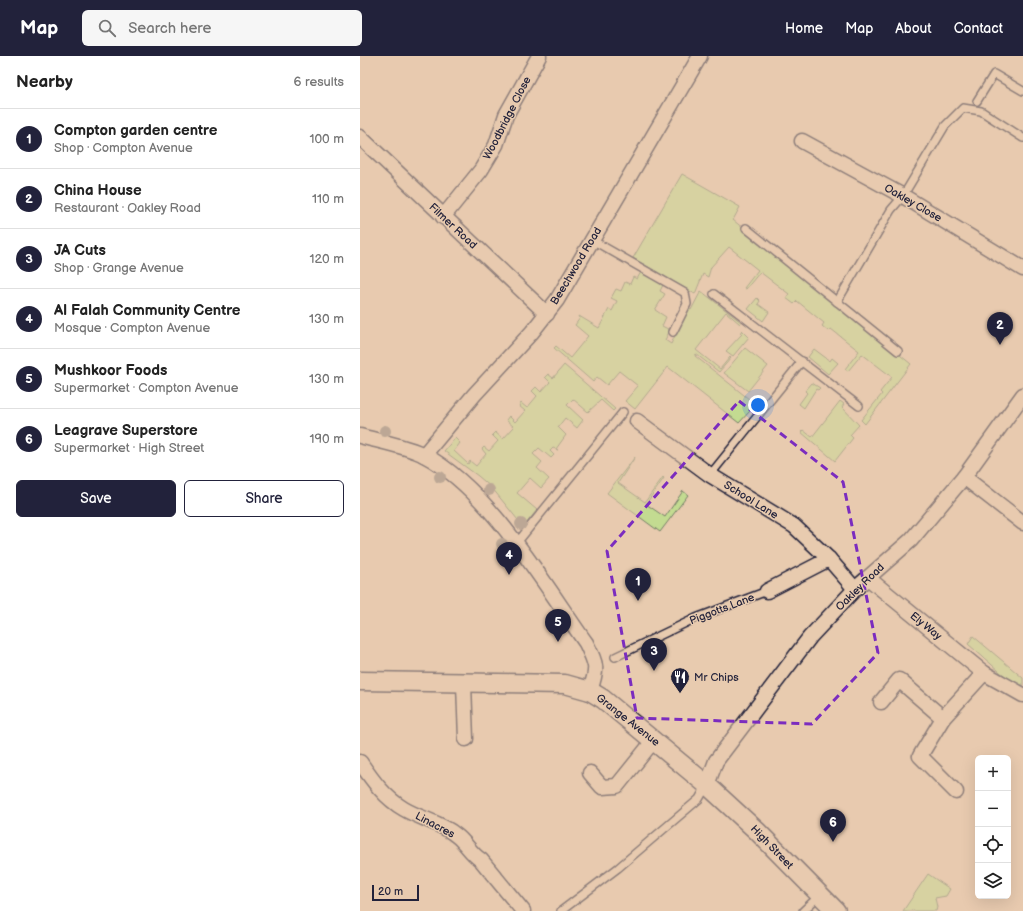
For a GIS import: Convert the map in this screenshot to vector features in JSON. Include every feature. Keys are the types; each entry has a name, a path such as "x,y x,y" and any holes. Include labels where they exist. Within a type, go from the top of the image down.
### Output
{"street":[{"name":"Woodbridge Close","path":"443,216 480,170 496,145 506,115 539,56"},
{"name":"Beechwood Road","path":"424,455 547,314 557,300 700,56"},
{"name":"Filmer Road","path":"360,137 547,314"},
{"name":"Oakley Close","path":"802,141 903,196 1023,269"},
{"name":"Oakley Road","path":"707,785 716,760 810,637 855,589 911,540 964,477 1023,394"},
{"name":"School Lane","path":"637,421 710,475 794,526 829,559 855,589"},
{"path":"360,436 424,455 461,481 492,512 586,643 596,664 595,676 590,691"},
{"path":"964,477 1023,523"},
{"name":"Piggotts Lane","path":"767,591 829,559"},
{"name":"Ely Way","path":"868,578 984,674 1023,695"},
{"path":"956,792 920,756 943,718 984,674"},
{"path":"881,702 899,680 943,718"},
{"name":"Grange Avenue","path":"360,681 464,684 565,684 590,691 603,699 707,785"},
{"path":"464,684 466,739"},
{"path":"590,773 602,787 618,786 654,740"},
{"name":"Linacres","path":"360,762 382,791 404,809 432,821 456,835 476,857 481,860 523,911"},
{"name":"High Street","path":"707,785 757,831 819,896 836,911"}],"lane":[{"path":"977,101 994,74 1023,91"},
{"path":"838,302 892,210 903,196 944,126 963,108 981,111 1023,138"},
{"path":"746,228 898,351"},
{"path":"592,240 685,292 687,304 673,332"},
{"path":"714,294 859,406"},
{"path":"710,475 802,361"},
{"path":"516,544 623,412"},
{"name":"Piggotts Lane","path":"615,657 696,618 767,591"},
{"path":"561,911 618,868 699,799 707,785"},
{"path":"802,911 819,896"}],"highlighted area":[{"path":"739,401 843,482 878,653 812,724 637,718 607,551"}],"green space":[{"path":"682,174 740,207 733,220 911,364 865,424 861,420 882,394 880,392 892,377 862,354 848,371 845,369 859,351 831,329 828,331 822,326 824,323 797,301 794,304 786,298 789,294 760,272 746,289 744,288 758,270 729,247 711,267 708,277 703,274 695,294 633,258"},
{"path":"641,272 663,285 660,291 665,294 655,310 666,317 662,326 670,330 665,340 671,344 688,308 691,310 701,291 741,322 740,324 726,312 696,350 720,369 730,357 731,358 719,372 696,354 695,356 754,403 749,409 750,411 739,423 668,367 635,409 625,401 638,386 619,371 607,385 597,377 593,382 554,348 556,346 570,358 588,336 575,325 580,318 579,316 599,328 609,309 612,311 617,301 611,298 616,289 621,291 625,282 630,284 633,277 637,279"},
{"path":"757,298 760,301 758,304 769,312 763,321 748,309"},
{"path":"742,330 749,337 733,356 726,351 742,334 740,333"},
{"path":"745,348 768,366 748,391 724,373"},
{"path":"814,349 830,361 832,358 838,363 828,374 808,357"},
{"path":"564,365 615,409 613,411 601,400 588,412 573,399 567,405 583,420 577,428 565,418 558,427 566,435 556,449 558,450 553,448 550,451 554,455 551,458 539,448 533,454 542,462 537,468 549,479 541,488 530,478 517,493 537,510 524,526 492,488 444,451 455,438 460,443 454,451 468,464 470,461 476,466 486,454 482,449 484,447 489,451 498,441 492,435 495,432 503,439 514,427 506,420 509,416 515,422 525,411 519,406 521,403 527,408 537,396 532,391 536,387 541,392 550,382 545,377 548,374 553,378"},
{"path":"812,383 820,388 818,390 816,389 804,408 799,404 807,393 805,391"},
{"path":"840,401 844,404 842,407 859,425 850,435 853,438 835,461 801,432 803,430 812,437"},
{"path":"635,457 618,483 645,502 663,477 664,478 646,504 665,517 683,491 688,495 660,532 607,493"},
{"path":"973,636 1023,678 1023,692 968,644"},
{"path":"928,874 950,889 946,896 935,898 937,907 936,911 903,911"}],"place":[{"name":"China House","path":"1000,345"},
{"name":"Al Falah Community Centre","path":"509,575"},
{"name":"Compton garden centre","path":"638,601"},
{"name":"Mushkoor Foods","path":"558,642"},
{"name":"JA Cuts","path":"654,671"},
{"name":"Mr Chips","path":"680,694"},
{"name":"Leagrave Superstore","path":"833,842"}]}
